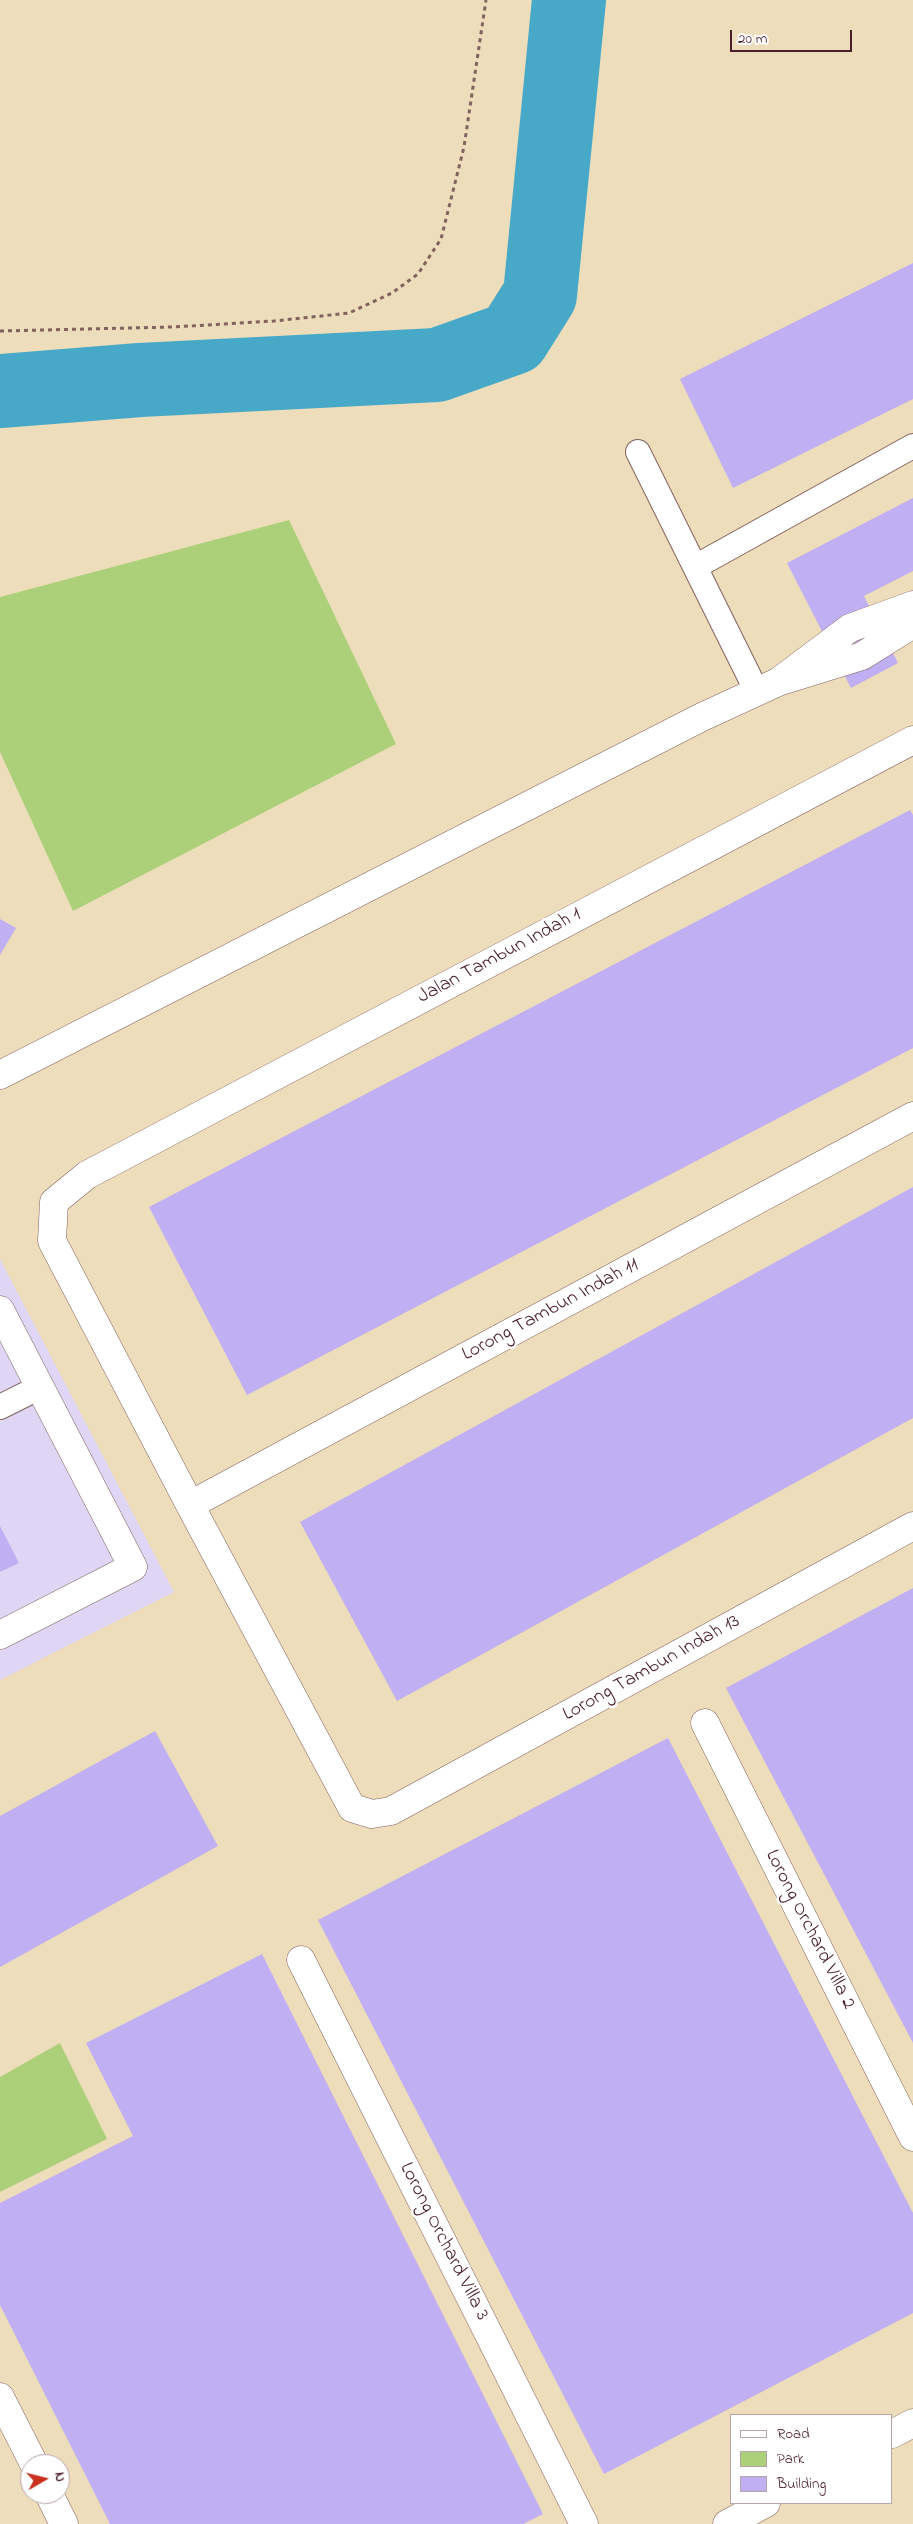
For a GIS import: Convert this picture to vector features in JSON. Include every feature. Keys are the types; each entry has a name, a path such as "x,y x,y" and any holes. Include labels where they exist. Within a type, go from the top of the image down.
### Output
{"street":[{"path":"768,687 850,628 913,605"},
{"path":"0,1075 702,717 768,687 862,656 913,624"},
{"name":"Jalan Tambun Indah 1","path":"391,1811 372,1814 352,1808 52,1241 54,1202 87,1174 913,740"},
{"name":"Lorong Tambun Indah 11","path":"190,1505 913,1116"},
{"path":"0,1310 133,1567 0,1635"},
{"name":"Lorong Tambun Indah 13","path":"391,1811 913,1526"},
{"name":"Lorong Orchard Villa 2","path":"704,1723 913,2137"},
{"name":"Lorong Orchard Villa 3","path":"301,1960 584,2524"},
{"path":"0,2397 29,2454"},
{"path":"893,2433 913,2423"},
{"path":"54,2504 64,2524"},
{"path":"727,2524 764,2504"}],"lane":[{"path":"695,567 913,446"},
{"path":"638,452 695,567 768,687"},
{"path":"0,1407 40,1387"}],"path":[{"path":"0,331 173,327 274,321 349,313 392,293 418,274 441,240 464,147 486,0"}],"shaded area":[{"path":"0,1259 174,1592 0,1680"}],"green space":[{"path":"289,520 396,744 73,911 0,752 0,597"},
{"path":"60,2043 107,2139 0,2192 0,2077"}],"building":[{"path":"913,263 913,399 733,488 680,379"},
{"path":"913,498 913,571 864,596 898,663 851,688 787,563"},
{"path":"910,810 913,815 913,1048 247,1395 149,1207"},
{"path":"0,919 16,928 0,955"},
{"path":"913,1187 913,1418 397,1701 300,1522"},
{"path":"0,1526 19,1563 0,1572"},
{"path":"913,1588 913,2043 726,1688"},
{"path":"155,1731 218,1846 0,1967 0,1816"},
{"path":"668,1738 913,2213 913,2313 604,2474 318,1920"},
{"path":"262,1954 543,2514 523,2524 110,2524 0,2305 0,2203 133,2136 86,2043"}],"waterway":[{"path":"0,391 140,380 437,365 513,338 540,295 569,0"}]}
